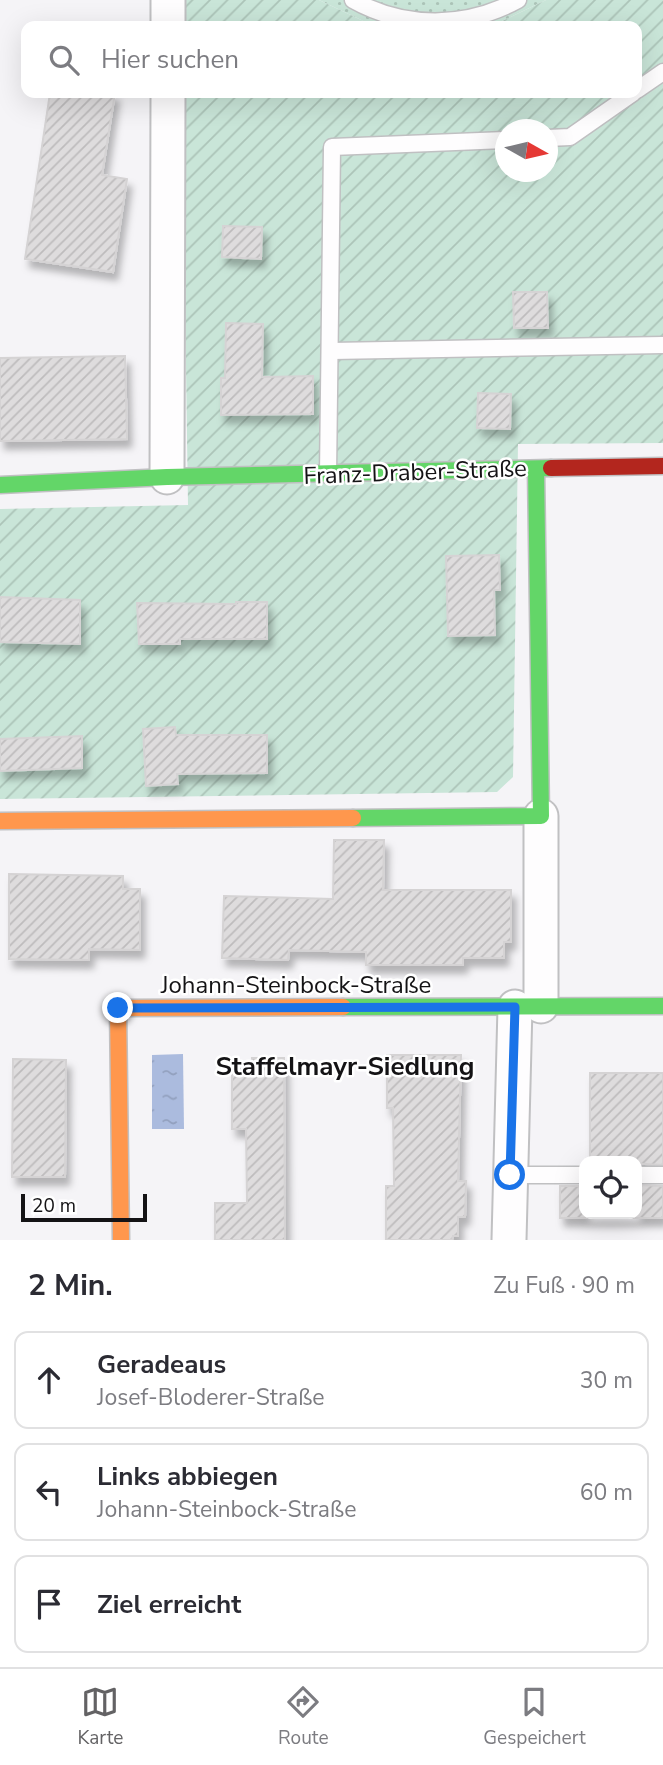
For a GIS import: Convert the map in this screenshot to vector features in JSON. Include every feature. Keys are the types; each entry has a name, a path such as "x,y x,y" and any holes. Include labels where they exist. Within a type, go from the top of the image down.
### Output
{"street":[{"path":"168,0 168,21"},
{"path":"167,477 168,98"},
{"name":"Franz-Draber-Straße","path":"0,485 167,477 328,476 663,466"},
{"path":"509,1240 510,1175 528,1006 541,816 536,469"},
{"path":"0,821 541,816"},
{"name":"Johann-Steinbock-Straße","path":"121,1240 118,1008 663,1006"}],"lane":[{"path":"354,0 378,14 415,21"},
{"path":"448,21 470,19 518,0"},
{"path":"642,87 663,72"},
{"path":"558,138 570,137 626,98"},
{"path":"328,476 332,351 332,147 495,140"},
{"path":"332,351 663,345"},
{"path":"510,1175 579,1175"},
{"path":"642,1175 663,1175"}],"green space":[{"path":"181,0 319,0 363,21 181,21"},
{"path":"319,0 546,0 502,21 363,21"},
{"path":"546,0 663,0 663,443 518,444 513,777 497,792 0,799 0,509 188,505 182,98 642,98 642,21 502,21"}],"water":[{"path":"183,1054 184,1129 152,1129 152,1055"}],"building":[{"path":"49,98 114,98 102,175 127,179 113,272 25,259"},
{"path":"223,226 262,227 261,259 222,257"},
{"path":"513,292 547,292 548,328 514,328"},
{"path":"226,323 263,324 262,377 313,376 313,414 221,415"},
{"path":"125,356 127,439 0,441 0,358"},
{"path":"478,393 511,394 510,429 477,428"},
{"path":"499,555 500,590 494,590 495,635 448,636 446,556"},
{"path":"0,597 80,600 80,644 0,642"},
{"path":"267,602 267,639 180,639 180,644 139,644 137,603"},
{"path":"175,727 176,735 267,735 267,773 177,774 178,784 146,786 143,729"},
{"path":"82,736 82,768 0,771 0,739"},
{"path":"334,840 384,840 383,890 511,890 511,942 504,942 504,958 463,958 463,965 366,965 366,952 289,950 288,960 222,958 224,896 333,899"},
{"path":"9,874 123,876 123,889 140,889 140,950 89,949 89,960 9,959"},
{"path":"387,1055 461,1055 458,1181 466,1181 465,1217 458,1217 458,1236 453,1236 452,1240 386,1240 386,1186 394,1186 393,1108 387,1108"},
{"path":"252,1058 284,1058 285,1240 215,1240 215,1203 247,1203 246,1129 232,1129 232,1069 253,1069"},
{"path":"13,1059 66,1060 65,1177 12,1177"},
{"path":"590,1073 663,1073 663,1165 642,1164 642,1156 590,1156"},
{"path":"642,1185 663,1186 663,1218 642,1218"},
{"path":"560,1186 579,1186 579,1218 560,1218"}],"traffic: fast":[{"path":"0,485 167,477 551,468"},
{"path":"353,818 541,816 536,469"},
{"path":"343,1007 663,1006"}],"traffic: slow":[{"path":"0,821 353,818"},
{"path":"121,1240 118,1008 343,1007"}],"traffic: jam":[{"path":"551,468 663,466"}],"district":[{"name":"Staffelmayr-Siedlung","path":"345,1066"}],"route":[{"path":"118,1008 515,1007 510,1175"}]}
